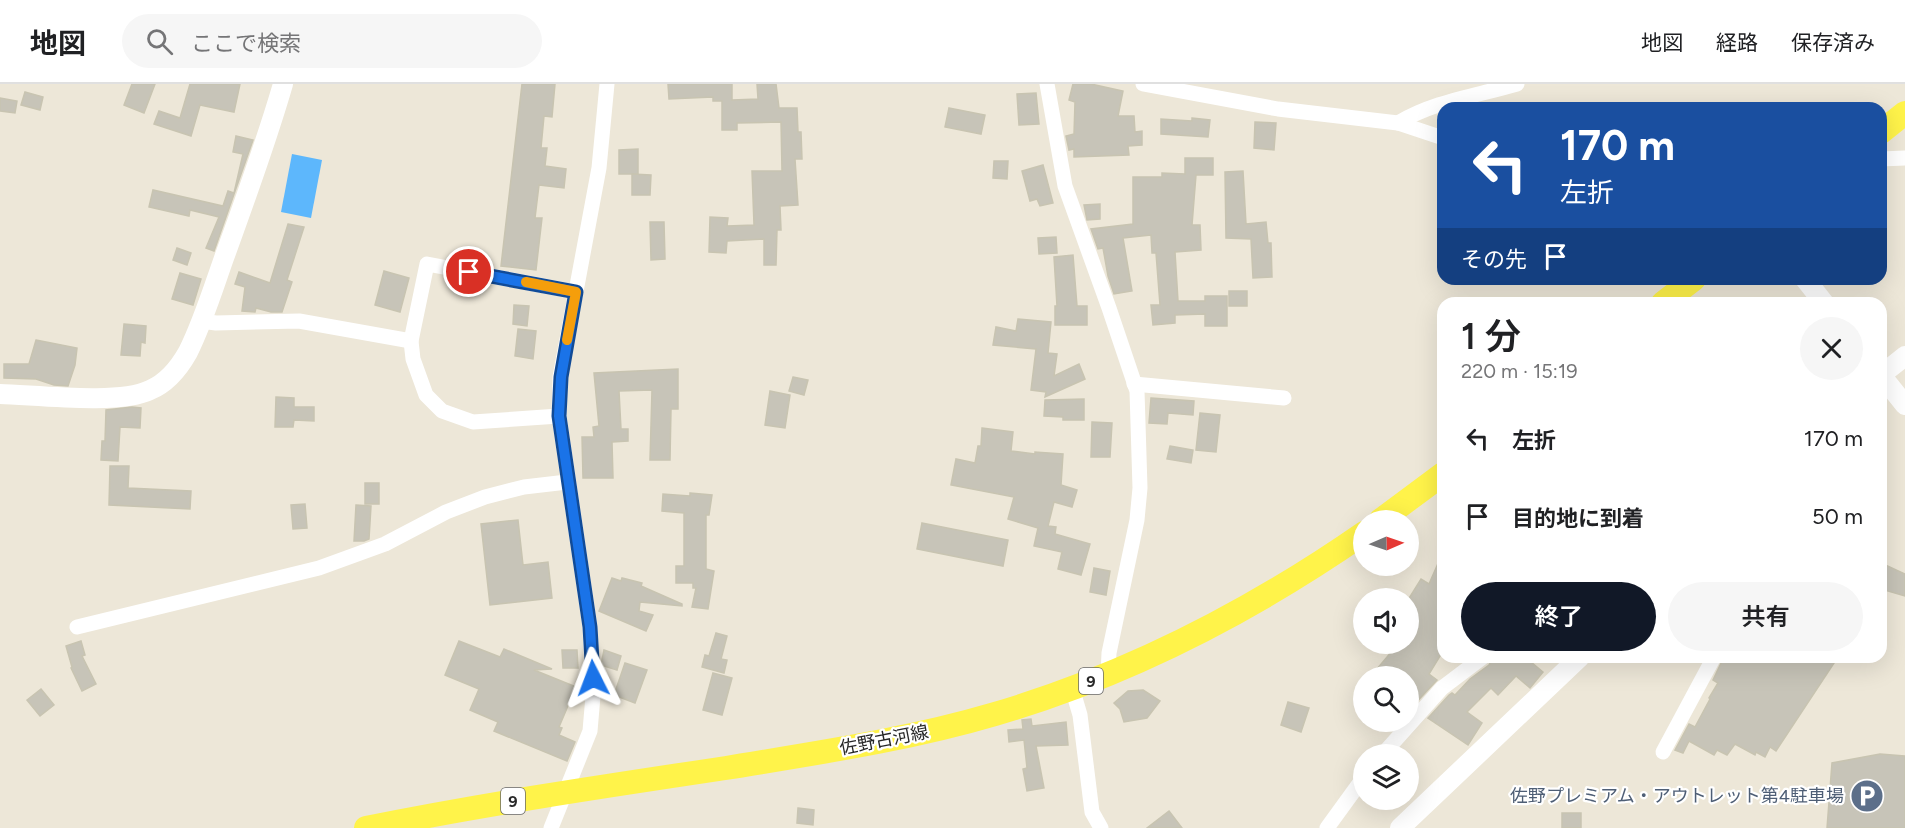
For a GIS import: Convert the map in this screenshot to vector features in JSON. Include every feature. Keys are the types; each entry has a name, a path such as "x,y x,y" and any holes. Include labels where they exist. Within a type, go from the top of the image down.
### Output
{"main road":[{"path":"1887,127 1905,113"},
{"path":"1671,297 1686,285"},
{"path":"1394,510 1437,478"},
{"name":"佐野古河線","path":"366,828 461,810 871,744 996,714 1108,675 1182,642 1255,603 1353,541"}],"street":[{"path":"0,393 88,398 134,396 161,384 175,371 188,352 201,321 267,139 283,84"},
{"path":"551,828 590,731 593,696 590,627 559,416 561,377 599,168 607,84"},
{"path":"1047,84 1065,186 1137,391 1140,488 1137,520 1109,653 1108,675"},
{"path":"1143,84 1210,90 1278,109 1398,123 1437,136"},
{"path":"1446,102 1517,84"},
{"path":"1398,123 1419,110 1437,105"},
{"path":"1887,159 1905,158"},
{"path":"559,416 473,422 442,411 426,395 414,359 411,341 426,264 576,292"},
{"path":"1810,285 1819,297"},
{"path":"201,321 216,323 299,321 411,341"},
{"path":"1887,370 1905,356"},
{"path":"1887,382 1905,405"},
{"path":"1134,384 1284,398"},
{"path":"76,627 319,568 385,544 446,512 485,497 524,487 567,482"},
{"path":"1392,744 1442,688 1475,663"},
{"path":"1400,828 1574,663"},
{"path":"1663,752 1711,663"},
{"path":"1072,688 1080,715 1092,812 1101,828"},
{"path":"1327,828 1353,792"}],"water":[{"path":"292,154 322,160 311,218 281,212"}],"building":[{"path":"132,84 155,84 144,113 124,105"},
{"path":"190,84 240,84 234,112 200,105 191,136 154,124 159,111 180,118"},
{"path":"522,84 555,84 552,117 544,116 541,148 547,148 545,166 566,169 564,188 539,185 535,218 542,218 536,270 501,266"},
{"path":"668,84 732,84 732,100 758,99 757,84 776,84 779,108 797,108 802,159 795,159 798,205 780,206 781,230 777,230 776,265 764,265 764,239 727,241 726,253 709,252 710,217 728,218 727,226 754,225 752,171 782,171 781,122 737,123 737,130 722,130 722,101 713,101 713,97 669,99"},
{"path":"1073,84 1091,84 1123,91 1118,116 1134,116 1135,132 1142,131 1142,145 1128,146 1129,155 1074,157 1074,149 1069,150 1066,136 1074,134 1075,102 1069,100"},
{"path":"25,92 43,97 40,110 21,105"},
{"path":"1036,93 1039,124 1019,125 1017,94"},
{"path":"0,98 17,101 15,113 0,111"},
{"path":"949,108 985,115 981,134 945,127"},
{"path":"1192,118 1210,120 1208,137 1161,134 1161,119 1192,121"},
{"path":"1255,122 1276,123 1274,150 1254,148"},
{"path":"236,136 253,140 214,251 206,248 219,217 190,210 189,216 149,207 153,190 223,206 228,191 234,193 243,154 233,152"},
{"path":"638,149 638,174 619,174 619,150"},
{"path":"1185,158 1213,158 1213,175 1196,175 1192,225 1200,225 1201,250 1175,252 1178,301 1205,301 1205,296 1227,296 1227,326 1205,326 1205,314 1175,315 1175,323 1153,325 1151,305 1160,305 1156,253 1152,253 1151,235 1123,238 1132,291 1114,294 1103,248 1098,249 1091,229 1133,224 1133,177 1162,177 1162,173 1185,174"},
{"path":"994,161 1008,161 1007,179 993,178"},
{"path":"1043,165 1053,203 1040,206 1037,199 1030,201 1022,171"},
{"path":"1243,171 1246,224 1266,222 1268,243 1271,243 1272,277 1253,278 1251,239 1226,238 1225,172"},
{"path":"632,174 651,175 650,195 632,195"},
{"path":"1100,204 1100,219 1087,220 1084,205"},
{"path":"650,222 664,222 665,259 651,260"},
{"path":"288,224 304,227 287,280 292,282 282,312 256,308 255,312 242,311 245,287 235,284 239,272 270,283"},
{"path":"1056,237 1057,253 1039,254 1038,238"},
{"path":"177,248 191,253 187,265 173,260"},
{"path":"1073,255 1077,306 1087,306 1087,325 1055,325 1055,306 1057,306 1054,257"},
{"path":"384,271 409,278 400,312 375,305"},
{"path":"180,273 201,279 193,305 172,299"},
{"path":"1229,291 1247,291 1247,306 1229,306"},
{"path":"514,305 529,306 527,326 513,324"},
{"path":"1018,319 1051,322 1048,353 1057,354 1054,376 1079,364 1085,379 1045,397 1046,392 1031,390 1036,349 993,345 996,327 1016,331"},
{"path":"124,324 146,326 145,343 141,342 140,356 121,355"},
{"path":"518,329 536,331 533,359 515,356"},
{"path":"36,340 77,348 75,365 68,386 54,385 36,379 4,378 4,364 29,364"},
{"path":"678,369 678,409 671,409 670,460 650,460 652,390 619,391 621,429 628,429 628,441 612,442 613,478 583,478 582,437 594,437 593,427 599,426 594,373"},
{"path":"793,377 808,380 804,395 789,391"},
{"path":"770,391 790,395 785,428 765,425"},
{"path":"276,397 294,398 294,407 314,407 314,421 294,420 293,427 275,427"},
{"path":"1151,398 1194,401 1193,415 1168,413 1167,424 1149,423"},
{"path":"1084,399 1084,420 1063,420 1063,417 1044,416 1045,400"},
{"path":"141,408 140,428 120,427 118,461 101,460 102,441 105,441 106,410"},
{"path":"1200,413 1220,415 1216,452 1196,450"},
{"path":"1092,422 1112,423 1110,457 1091,457"},
{"path":"982,428 1013,432 1011,451 1063,454 1061,485 1077,490 1072,507 1054,502 1048,526 1056,527 1055,534 1090,544 1081,575 1058,569 1062,552 1034,546 1038,528 1008,519 1014,497 951,485 956,459 975,463 978,446 981,446"},
{"path":"1170,446 1193,450 1191,463 1167,459"},
{"path":"110,466 129,466 128,488 191,491 190,509 109,505"},
{"path":"365,483 379,483 379,504 365,504"},
{"path":"690,493 712,495 709,515 706,515 706,569 714,571 708,609 692,607 696,588 693,588 693,583 676,583 676,566 684,566 684,513 662,511 663,494 690,496"},
{"path":"305,504 307,528 293,529 291,505"},
{"path":"356,505 371,506 369,539 364,541 354,541"},
{"path":"518,520 523,565 548,562 552,598 490,605 481,524"},
{"path":"922,523 1008,540 1003,566 917,549"},
{"path":"1437,566 1437,661 1429,674 1437,680 1419,699 1419,666 1379,666 1390,654 1419,654 1419,588 1415,588 1421,579 1429,584"},
{"path":"1887,566 1905,574 1905,596 1887,591"},
{"path":"1094,568 1110,571 1106,595 1090,592"},
{"path":"612,578 642,583 641,586 682,606 640,602 639,611 653,615 646,631 599,611"},
{"path":"716,633 727,636 721,659 727,660 724,673 702,667 705,655 709,656"},
{"path":"81,641 85,655 82,656 96,684 82,691 71,668 66,646"},
{"path":"459,641 500,657 504,649 552,669 534,670 576,687 559,727 562,728 559,735 575,742 567,761 494,731 498,722 470,710 479,689 445,675"},
{"path":"562,650 577,650 578,668 563,668"},
{"path":"604,650 621,656 617,670 601,665"},
{"path":"625,663 647,670 635,703 614,695"},
{"path":"1490,663 1532,663 1543,672 1530,688 1516,676 1498,695 1491,688 1467,712 1482,723 1468,745 1428,718 1449,695 1452,693 1455,695 1470,679"},
{"path":"1721,663 1834,663 1776,751 1770,747 1765,757 1756,752 1755,755 1735,744 1727,755 1717,750 1714,755 1689,741 1683,753 1675,750 1689,724 1695,727 1718,683 1713,680"},
{"path":"713,673 732,678 722,715 703,710"},
{"path":"41,689 54,705 40,716 27,700"},
{"path":"1143,690 1160,701 1147,718 1124,722 1120,709 1114,703 1128,691"},
{"path":"1288,702 1309,708 1301,732 1281,725"},
{"path":"1031,719 1032,726 1066,722 1068,745 1036,746 1044,788 1027,791 1023,769 1027,768 1024,740 1009,742 1008,730 1023,729 1022,720"},
{"name":"佐野プレミアム・アウトレット第4駐車場","path":"1880,754 1905,756 1905,828 1827,828 1832,763"},
{"path":"798,808 814,810 813,825 797,823"},
{"path":"1169,811 1182,828 1147,828"},
{"path":"1562,813 1581,813 1581,828 1562,828"}],"slow traffic":[{"path":"526,282 576,292 567,340"}],"place":[{"name":"佐野プレミアム・アウトレット第4駐車場","path":"1867,796"}],"route":[{"path":"469,272 576,292 561,377 559,416 590,627 593,678"}]}
